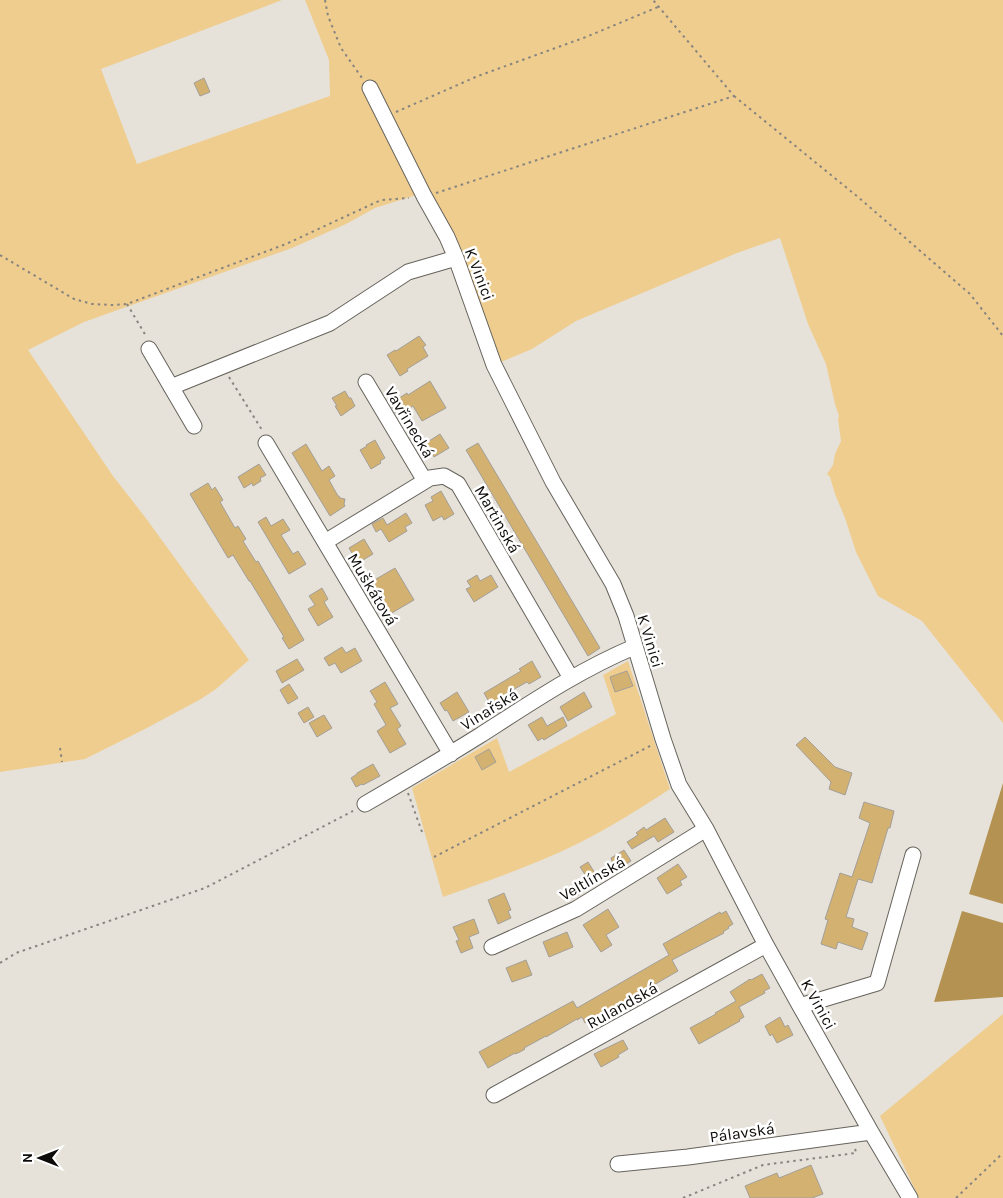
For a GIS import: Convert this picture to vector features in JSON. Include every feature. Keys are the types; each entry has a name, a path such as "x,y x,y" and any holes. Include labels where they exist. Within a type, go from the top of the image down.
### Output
{"street":[{"name":"K Vinici","path":"370,88 424,196 447,237 494,364 553,482 613,584 626,616 634,647 679,785 706,829 800,1006 910,1198"},
{"path":"171,387 330,323 408,272 456,258"},
{"path":"149,349 194,426"},
{"name":"Vavřinecká","path":"366,382 425,481"},
{"name":"Muškátová","path":"264,438 450,754"},
{"name":"Martinská","path":"325,542 430,478 444,476 458,484 571,678"},
{"name":"Vinařská","path":"365,804 450,754 571,678 614,655 634,647"},
{"name":"Veltlínská","path":"492,947 576,909 706,829"},
{"path":"800,1006 877,983 912,855"},
{"name":"Rulandská","path":"494,1095 766,945"},
{"name":"Pálavská","path":"618,1164 688,1157 871,1132"}],"path":[{"path":"325,0 328,16 341,48 370,88"},
{"path":"384,117 478,76 586,37 658,7"},
{"path":"734,96 858,197 970,294 1003,336"},
{"path":"127,304 153,346 149,349"},
{"path":"223,366 264,438"},
{"path":"434,857 663,739"},
{"path":"60,748 62,762"},
{"path":"404,782 422,832"},
{"path":"0,963 16,953 204,888 365,804"},
{"path":"683,1198 763,1166 856,1153 854,1144"},
{"path":"956,1198 1003,1154"}],"shaded area":[{"path":"0,0 282,0 101,69 137,164 330,96 329,60 305,0 1003,0 1003,723 922,621 878,596 856,552 830,477 827,474 833,465 835,454 841,441 839,416 826,364 808,324 780,238 737,253 576,321 532,349 501,362 464,260 429,191 375,208 346,224 292,248 84,322 28,350 113,476 249,660 216,689 201,699 85,759 0,772"},
{"path":"628,661 670,789 611,826 559,853 443,897 412,788 497,738 509,772 616,714 603,675"},
{"path":"1003,783 1003,904 969,894"},
{"path":"962,911 1003,923 1003,997 934,1002"},
{"path":"1003,1014 1003,1198 919,1198 880,1116"}],"building":[{"path":"204,78 210,92 200,96 194,83"},
{"path":"419,336 426,345 423,347 428,356 407,369 408,371 400,376 387,355"},
{"path":"430,381 446,408 422,421 413,406 397,416 390,404"},
{"path":"345,391 355,406 341,416 332,398"},
{"path":"440,434 449,448 434,457 426,443"},
{"path":"375,440 385,458 371,469 360,450"},
{"path":"478,443 600,648 588,656 466,450"},
{"path":"306,444 322,471 329,466 335,476 329,480 338,496 345,499 345,506 330,516 292,453"},
{"path":"259,464 266,475 260,478 261,481 253,486 252,483 244,488 238,477"},
{"path":"208,483 212,490 215,487 223,500 220,502 235,528 238,526 246,539 243,541 256,562 258,561 304,640 289,649 282,638 284,637 250,581 233,555 228,558 190,494"},
{"path":"441,491 454,514 444,520 442,516 433,521 425,505 433,501 431,497"},
{"path":"406,513 412,523 405,527 407,531 389,542 381,529 376,532 372,524 383,518 387,525"},
{"path":"266,517 271,526 283,519 290,530 281,535 293,554 298,551 306,564 289,574 258,522"},
{"path":"364,539 373,554 358,563 349,548"},
{"path":"395,568 414,600 390,614 371,582"},
{"path":"477,575 480,581 491,575 498,587 474,602 466,589 471,587 467,581"},
{"path":"322,588 328,599 324,602 333,617 318,626 308,609 315,605 309,596"},
{"path":"342,647 346,653 355,648 362,661 341,673 335,663 329,666 324,658"},
{"path":"297,659 304,670 282,683 276,671"},
{"path":"532,661 541,677 507,693 509,696 492,707 484,693 521,671 519,669"},
{"path":"627,671 633,686 615,692 610,677"},
{"path":"385,682 398,704 390,708 401,726 397,729 406,744 390,753 377,731 386,725 374,704 377,702 370,691"},
{"path":"289,684 298,698 288,704 280,690"},
{"path":"457,692 469,712 453,721 447,710 445,711 440,703"},
{"path":"584,692 592,707 568,721 560,707"},
{"path":"308,707 314,717 304,723 298,713"},
{"path":"324,715 332,728 317,737 309,723"},
{"path":"542,717 547,726 563,717 567,726 544,740 542,738 538,741 528,725"},
{"path":"805,737 835,767 852,773 845,795 829,789 831,782 796,745"},
{"path":"489,749 496,762 482,770 475,757"},
{"path":"373,764 380,776 356,787 351,778"},
{"path":"864,802 894,811 872,883 858,879 846,917 854,919 852,927 868,933 862,950 838,942 836,949 821,944 828,920 825,919 840,873 852,877 870,823 859,818"},
{"path":"665,818 674,832 658,842 654,836 632,849 627,842 638,835 636,833 644,827 646,830"},
{"path":"624,850 631,861 615,871 611,858"},
{"path":"588,862 600,881 575,897 569,888 586,876 580,867"},
{"path":"678,864 687,877 680,881 682,885 667,894 657,878"},
{"path":"504,893 511,910 508,911 511,918 498,924 488,900"},
{"path":"608,909 619,927 606,935 612,945 601,952 583,925"},
{"path":"726,911 733,924 724,933 672,960 678,971 653,987 585,1023 582,1017 577,1019 488,1068 479,1052 573,1001 577,1008 669,955 663,944 720,912 721,914"},
{"path":"474,919 479,933 469,937 473,948 461,953 456,941 459,940 453,927"},
{"path":"567,932 573,947 549,957 543,942"},
{"path":"526,960 532,975 512,982 506,968"},
{"path":"762,974 770,988 764,991 765,993 739,1007 744,1017 699,1044 690,1028 736,1001 730,992 750,979"},
{"path":"780,1017 785,1027 788,1025 793,1035 777,1043 772,1034 770,1036 765,1026"},
{"path":"623,1040 628,1049 618,1055 619,1057 601,1067 594,1054"},
{"path":"811,1165 823,1194 812,1198 750,1198 745,1186 777,1173 779,1178"}]}
